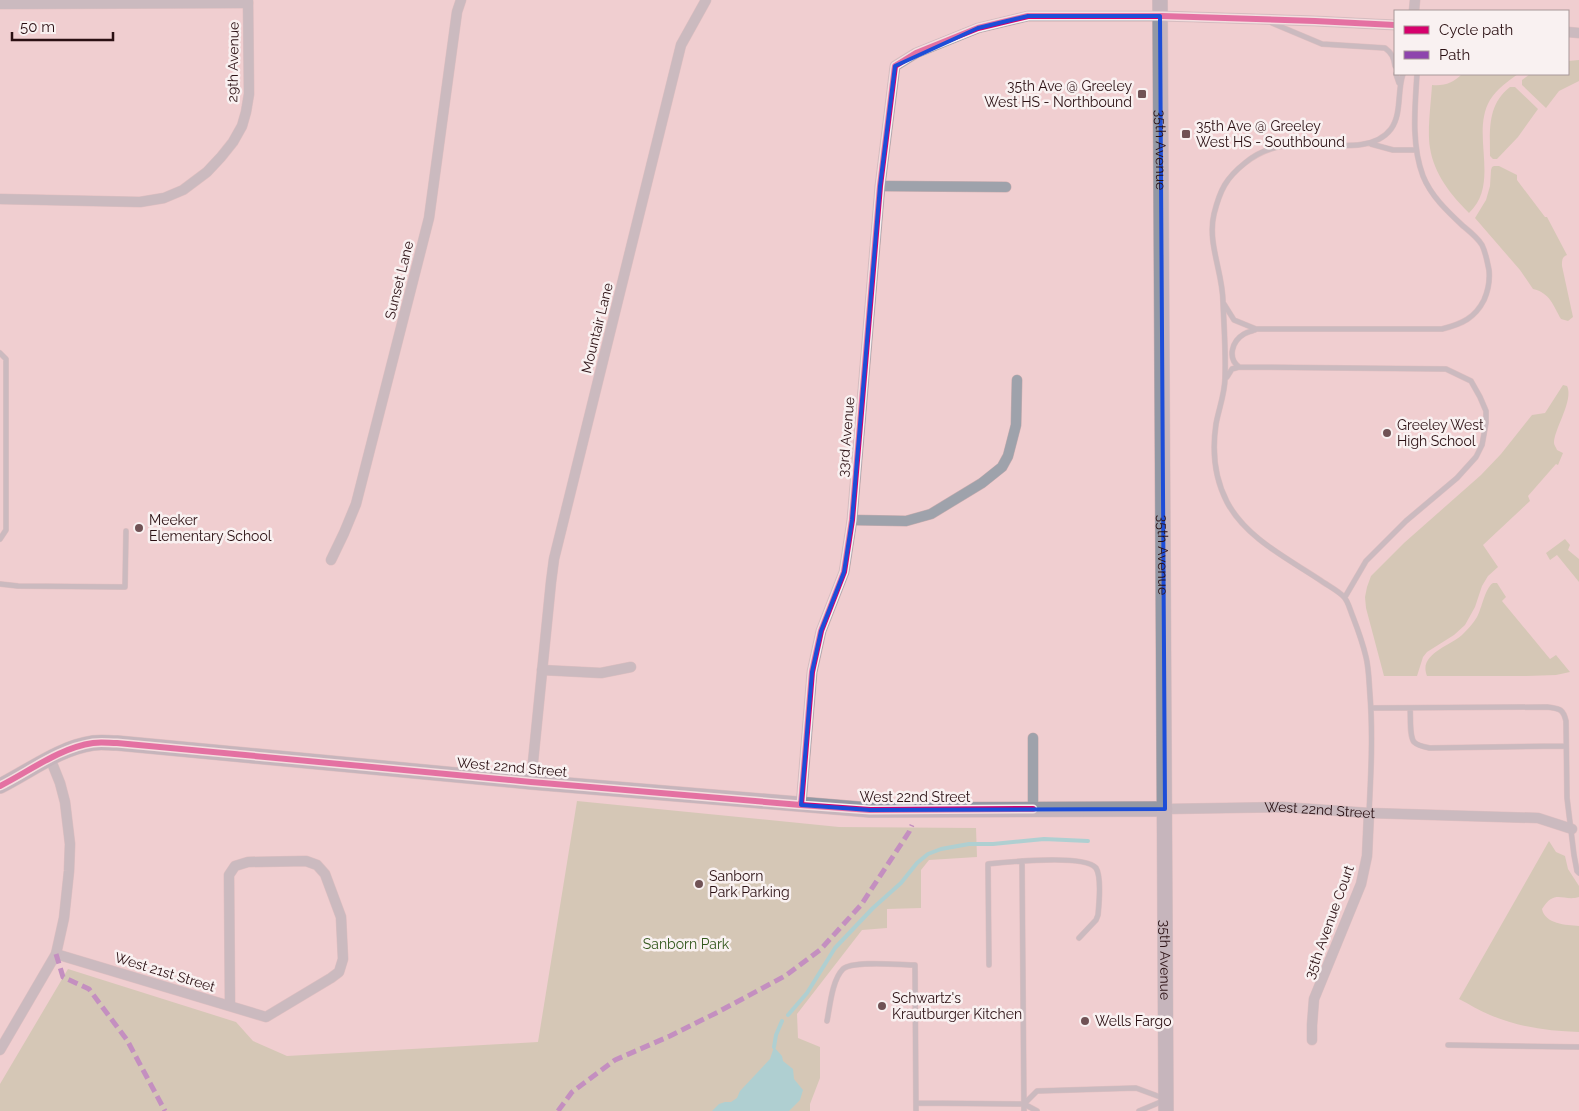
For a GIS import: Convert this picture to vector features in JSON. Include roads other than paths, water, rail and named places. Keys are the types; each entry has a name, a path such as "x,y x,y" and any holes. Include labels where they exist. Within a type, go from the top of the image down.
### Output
{"street":[{"name":"Sunset Lane","path":"331,560 356,504 429,218 457,12 461,0"},
{"name":"Mountair Lane","path":"531,782 550,582 554,559 682,45 706,0"},
{"name":"35th Avenue","path":"1160,0 1166,1105"},
{"path":"0,4 248,2"},
{"name":"29th Avenue","path":"0,199 140,202 164,198 183,190 207,172 233,142 242,126 249,94 248,2"},
{"name":"33rd Avenue","path":"801,805 812,672 821,631 844,572 852,520 880,186 895,66 916,53 978,28 1028,16 1160,16"},
{"path":"1160,16 1394,25"},
{"path":"880,186 1006,187"},
{"path":"852,520 906,521 931,514 982,484 1002,467 1008,456 1016,425 1017,380"},
{"path":"542,670 601,673 631,667"},
{"path":"1032,738 1033,810"},
{"name":"West 22nd Street","path":"0,786 50,758 79,746 94,743 117,743 531,782 870,810 1284,807 1369,813 1538,818 1575,831"},
{"path":"0,1050 56,954 64,918 70,844 65,802 50,758"},
{"name":"35th Avenue Court","path":"1312,1040 1314,999 1361,884 1367,856 1369,813"},
{"name":"West 21st Street","path":"56,954 230,1006 266,1016 339,972 343,960 341,917 325,874 317,864 306,861 248,862 235,866 229,876 230,1006"}],"lane":[{"path":"1265,20 1322,44 1385,48 1391,52 1394,59"},
{"path":"1396,75 1400,83"},
{"path":"1371,144 1385,136 1393,127 1397,114 1402,75"},
{"path":"1239,367 1234,364 1233,360 1234,342 1243,334 1256,329 1442,328 1454,326 1468,320 1481,306 1488,292 1487,256 1481,243 1435,198 1423,176 1416,150 1414,120 1417,75"},
{"path":"1369,813 1371,708 1366,659 1358,630 1345,597 1251,533 1235,515 1217,479 1214,454 1216,424 1225,380 1224,304 1212,236 1212,224 1220,192 1226,180 1252,158 1270,149 1288,145 1307,144 1371,144 1393,150 1416,150"},
{"path":"1224,304 1234,320 1256,329"},
{"path":"0,353 6,359 6,530 0,538"},
{"path":"1225,380 1229,371 1239,367 1446,369 1471,381 1480,397 1486,411 1486,423 1482,444 1476,457 1457,478 1406,521 1366,561 1345,597"},
{"path":"0,584 125,587 126,531"},
{"path":"1371,708 1547,707 1559,709 1564,713 1566,721 1566,798 1575,831 1574,855 1579,873"},
{"path":"1410,708 1412,736 1414,742 1420,746 1430,748 1566,746"},
{"path":"989,965 988,864 1062,860 1090,864 1097,870 1099,877 1098,915 1096,920 1079,938"},
{"path":"1022,861 1024,1111"},
{"path":"827,1021 837,977 848,966 879,964 916,965 916,1111"},
{"path":"1448,1044 1579,1047"},
{"path":"1024,1104 1038,1091 1136,1088 1166,1105"},
{"path":"916,1103 1024,1104 1037,1111"},
{"path":"1139,1111 1166,1105"}],"water":[{"path":"774,1047 782,1056 783,1061 793,1069 794,1079 803,1090 800,1100 789,1111 712,1111 719,1104 731,1102 737,1098 740,1091 770,1059"}],"waterway":[{"path":"788,1015 807,993 835,948 928,854 941,849 969,844 993,844 1044,839 1088,841"},
{"path":"774,1047 776,1035 782,1021"}],"place":[{"name":"35th Ave @ Greeley West HS - Northbound","path":"1142,94"},
{"name":"35th Ave @ Greeley West HS - Southbound","path":"1186,134"},
{"name":"Greeley West High School","path":"1387,433"},
{"name":"Meeker Elementary School","path":"139,528"},
{"name":"Sanborn Park Parking","path":"699,884"},
{"name":"Schwartz's Krautburger Kitchen","path":"882,1006"},
{"name":"Wells Fargo","path":"1085,1021"}],"park label":[{"name":"Sanborn Park","path":"686,944"}]}
